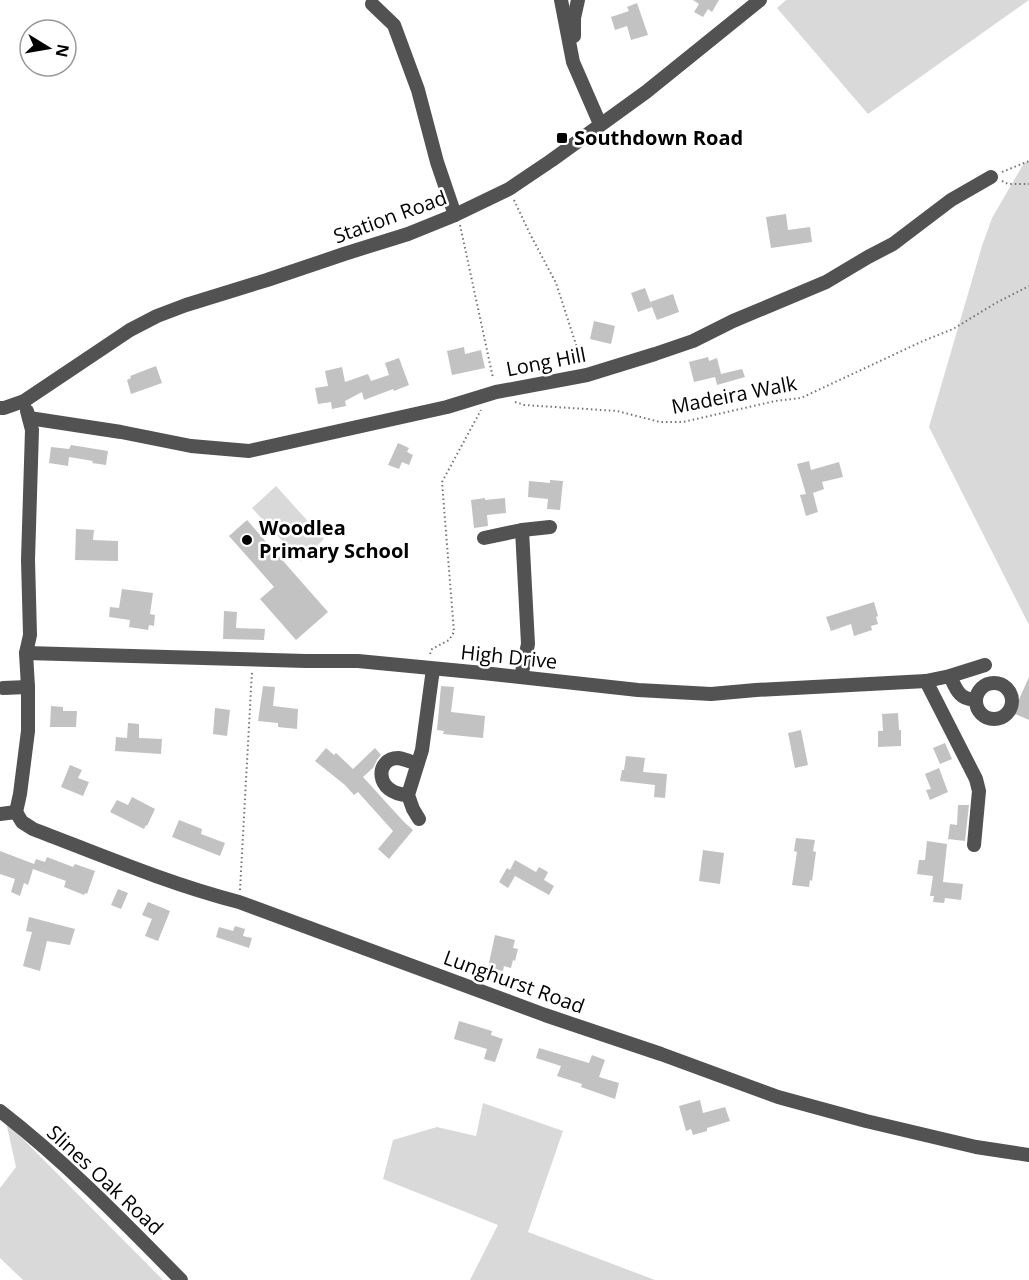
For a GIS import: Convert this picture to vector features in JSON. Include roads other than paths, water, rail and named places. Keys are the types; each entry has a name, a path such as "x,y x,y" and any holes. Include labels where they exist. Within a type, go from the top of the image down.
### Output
{"street":[{"path":"561,0 573,62 600,124"},
{"path":"573,62 574,18 578,0"},
{"name":"Station Road","path":"0,408 24,400 130,330 157,316 408,234 509,189 655,85 760,0"},
{"path":"372,4 394,25 418,90 440,171 456,214"},
{"name":"Long Hill","path":"29,418 121,432 190,446 249,452 447,407 493,392 586,375 693,340 826,282 893,244 951,200 991,177"},
{"path":"0,814 16,812 28,731 26,653 30,635 28,560 32,430 24,400"},
{"path":"484,538 550,527"},
{"path":"521,677 528,644 522,530"},
{"name":"High Drive","path":"26,653 306,662 358,661 638,690 711,694 926,681 985,665"},
{"path":"419,819 408,795 422,750 428,668"},
{"path":"950,676 960,695 969,700 976,699"},
{"path":"926,681 980,791 974,845"},
{"path":"3,688 28,687"},
{"path":"408,795 399,795 386,787 382,782 382,769 388,761 400,758 417,764"},
{"name":"Lunghurst Road","path":"16,812 22,822 33,829 200,892 239,902 535,1012 778,1097 976,1147 1029,1155"},
{"name":"Slines Oak Road","path":"0,1111 108,1205 181,1280"}],"place":[{"name":"Southdown Road","path":"562,138"},
{"name":"Woodlea Primary School","path":"247,540"}]}
